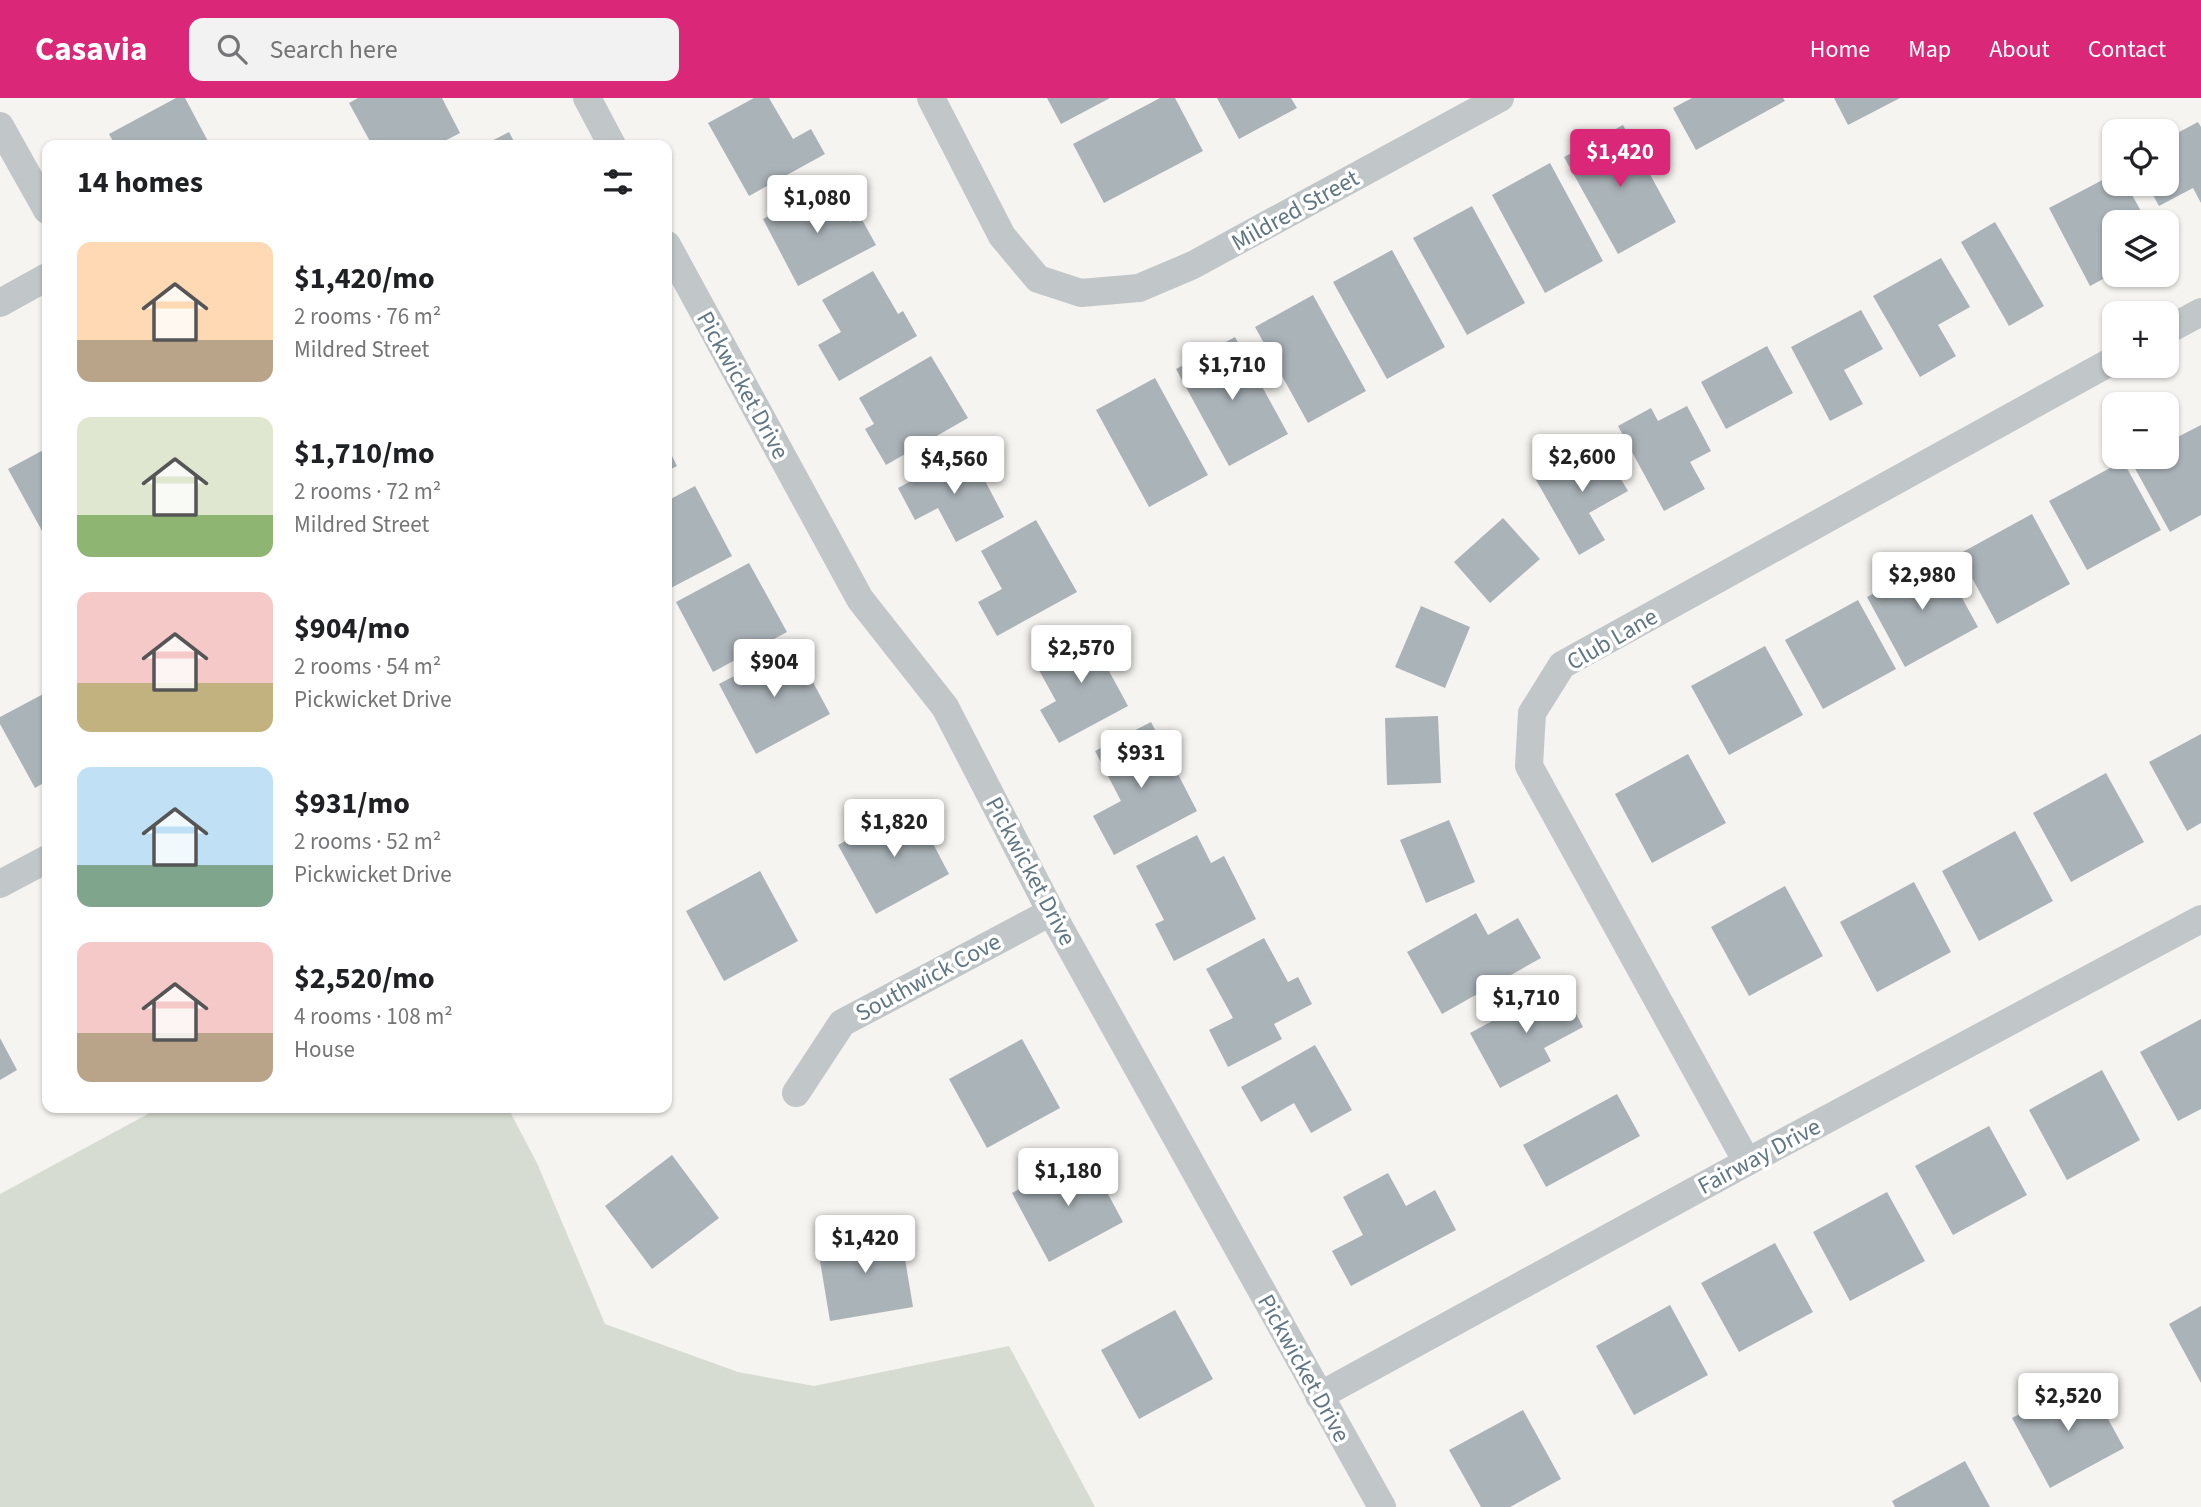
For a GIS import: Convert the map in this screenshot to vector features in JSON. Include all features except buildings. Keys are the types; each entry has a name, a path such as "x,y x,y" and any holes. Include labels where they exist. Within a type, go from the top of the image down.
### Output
{"street":[{"path":"586,98 609,140"},
{"name":"Mildred Street","path":"931,98 1002,236 1038,279 1081,293 1139,288 1193,265 1500,98"},
{"path":"0,126 42,201"},
{"name":"Pickwicket Drive","path":"672,254 860,599 945,707 1051,912 1382,1507"},
{"path":"0,303 42,280"},
{"path":"2179,324 2201,312"},
{"name":"Club Lane","path":"1746,1162 1530,766 1532,713 1562,665 2102,367"},
{"path":"0,884 42,862"},
{"name":"Southwick Cove","path":"796,1093 842,1023 1051,912"},
{"name":"Fairway Drive","path":"1319,1396 1746,1162 2201,919"}],"shaded area":[{"path":"150,1113 511,1113 537,1163 605,1324 738,1372 814,1386 1009,1346 1095,1507 0,1507 0,1194"}]}
